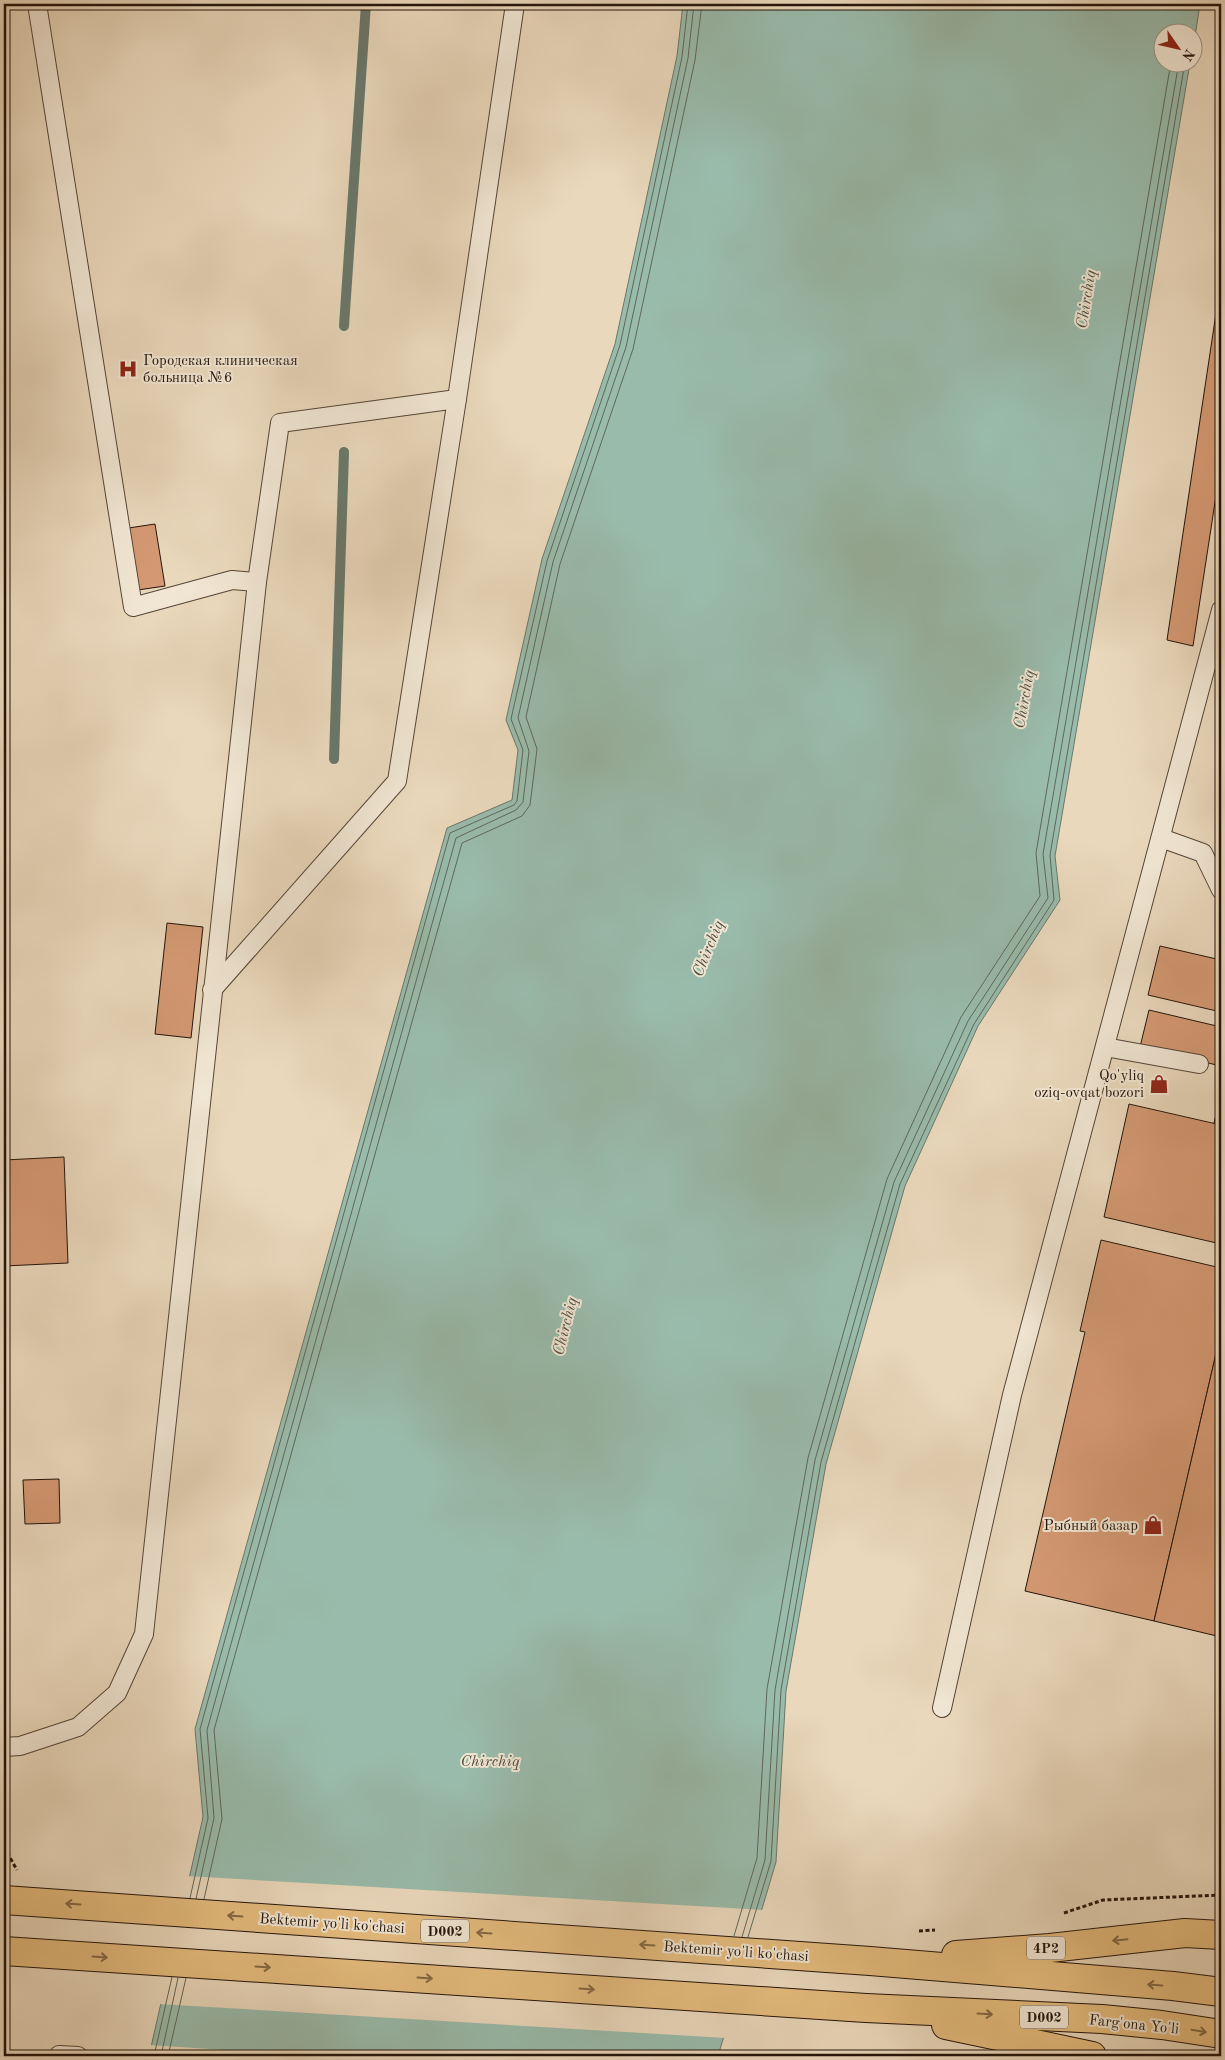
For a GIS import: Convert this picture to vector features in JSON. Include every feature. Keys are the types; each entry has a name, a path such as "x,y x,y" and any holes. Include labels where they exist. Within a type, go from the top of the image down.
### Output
{"highway":[{"name":"Bektemir yo'li ko'chasi","path":"15,1893 870,1961"},
{"name":"4P2","path":"870,1961 1050,1948 1185,1933 1221,1935"},
{"name":"D002","path":"10,1951 866,2008"},
{"name":"D002","path":"870,1961 1173,1986 1221,1992"},
{"name":"Farg'ona Yo'li","path":"866,2008 1102,2019 1162,2025 1221,2034"},
{"path":"866,2008 1092,2056"}],"lane":[{"path":"37,4 132,607 232,580 257,582"},
{"path":"212,990 397,781 457,399 515,4"},
{"path":"4,1747 20,1746 78,1727 117,1693 144,1634 257,582 280,423 457,399"},
{"path":"942,1708 1012,1395 1219,631 1221,610"},
{"path":"1162,838 1203,854 1221,890"},
{"path":"1105,1047 1199,1064"},
{"path":"59,2055 78,2056"}],"path":[{"path":"4,1846 15,1893"}],"water":[{"name":"Chirchiq","path":"683,4 1200,4 1197,22 1152,22 1152,72 1188,72 1055,856 1060,900 978,1026 905,1186 826,1464 786,1691 776,1862 718,2056 149,2056 203,1817 195,1729 447,828 512,800 518,750 506,720 542,559 615,344 677,56"}],"pier":[{"path":"187,1876 764,1910 726,2038 158,2004"},
{"path":"149,2045 316,2056 147,2056"}],"building":[{"path":"1221,280 1221,463 1193,646 1167,640"},
{"path":"155,524 165,586 131,591 122,529"},
{"path":"167,923 203,927 191,1038 155,1034"},
{"path":"1160,946 1221,960 1221,1012 1148,995"},
{"path":"1149,1010 1221,1027 1221,1066 1140,1047"},
{"path":"1221,1092 1221,1125 1214,1123"},
{"path":"1129,1104 1221,1125 1221,1244 1104,1217"},
{"path":"64,1157 68,1263 4,1266 4,1160"},
{"path":"1101,1240 1221,1268 1221,1332 1154,1621 1025,1591 1085,1332 1080,1331"},
{"path":"1221,1332 1221,1637 1154,1621"},
{"path":"59,1479 60,1523 25,1524 23,1480"}],"waterway":[{"path":"344,326 366,4"},
{"path":"334,759 344,452"}],"place":[{"name":"Городская клиническая больница №6","path":"128,369"},
{"name":"Qo'yliq oziq-ovqat bozori","path":"1159,1084"},
{"name":"Рыбный базар","path":"1153,1525"}]}
